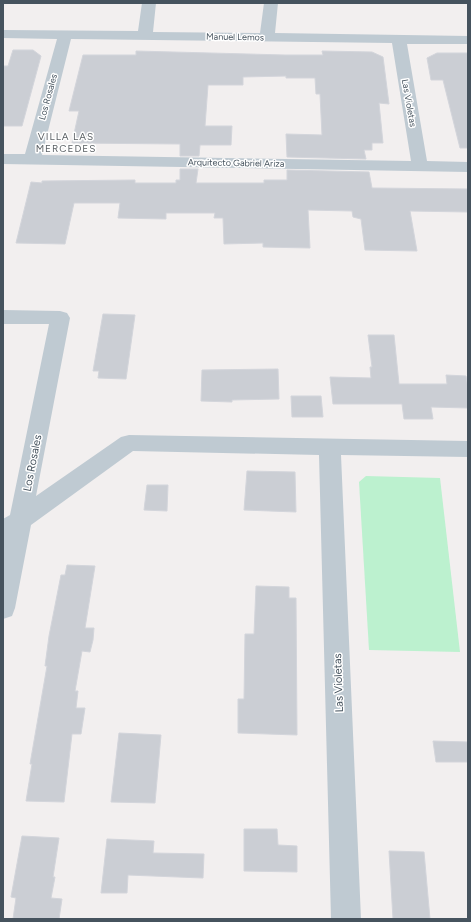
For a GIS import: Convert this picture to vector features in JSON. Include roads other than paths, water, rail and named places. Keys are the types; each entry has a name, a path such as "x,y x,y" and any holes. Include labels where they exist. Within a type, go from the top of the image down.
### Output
{"street":[{"path":"145,36 149,3"},
{"path":"267,38 271,3"},
{"name":"Manuel Lemos","path":"3,34 468,40"},
{"name":"Los Rosales","path":"32,160 65,35"},
{"name":"Las Violetas","path":"399,40 420,166"},
{"name":"Arquitecto Gabriel Ariza","path":"3,159 468,167"},
{"name":"Los Rosales","path":"3,317 60,318 12,526 3,608"},
{"path":"12,526 129,443 468,449"},
{"name":"Las Violetas","path":"330,446 346,919"}],"district":[{"name":"VILLA LAS MERCEDES","path":"66,142"}]}
